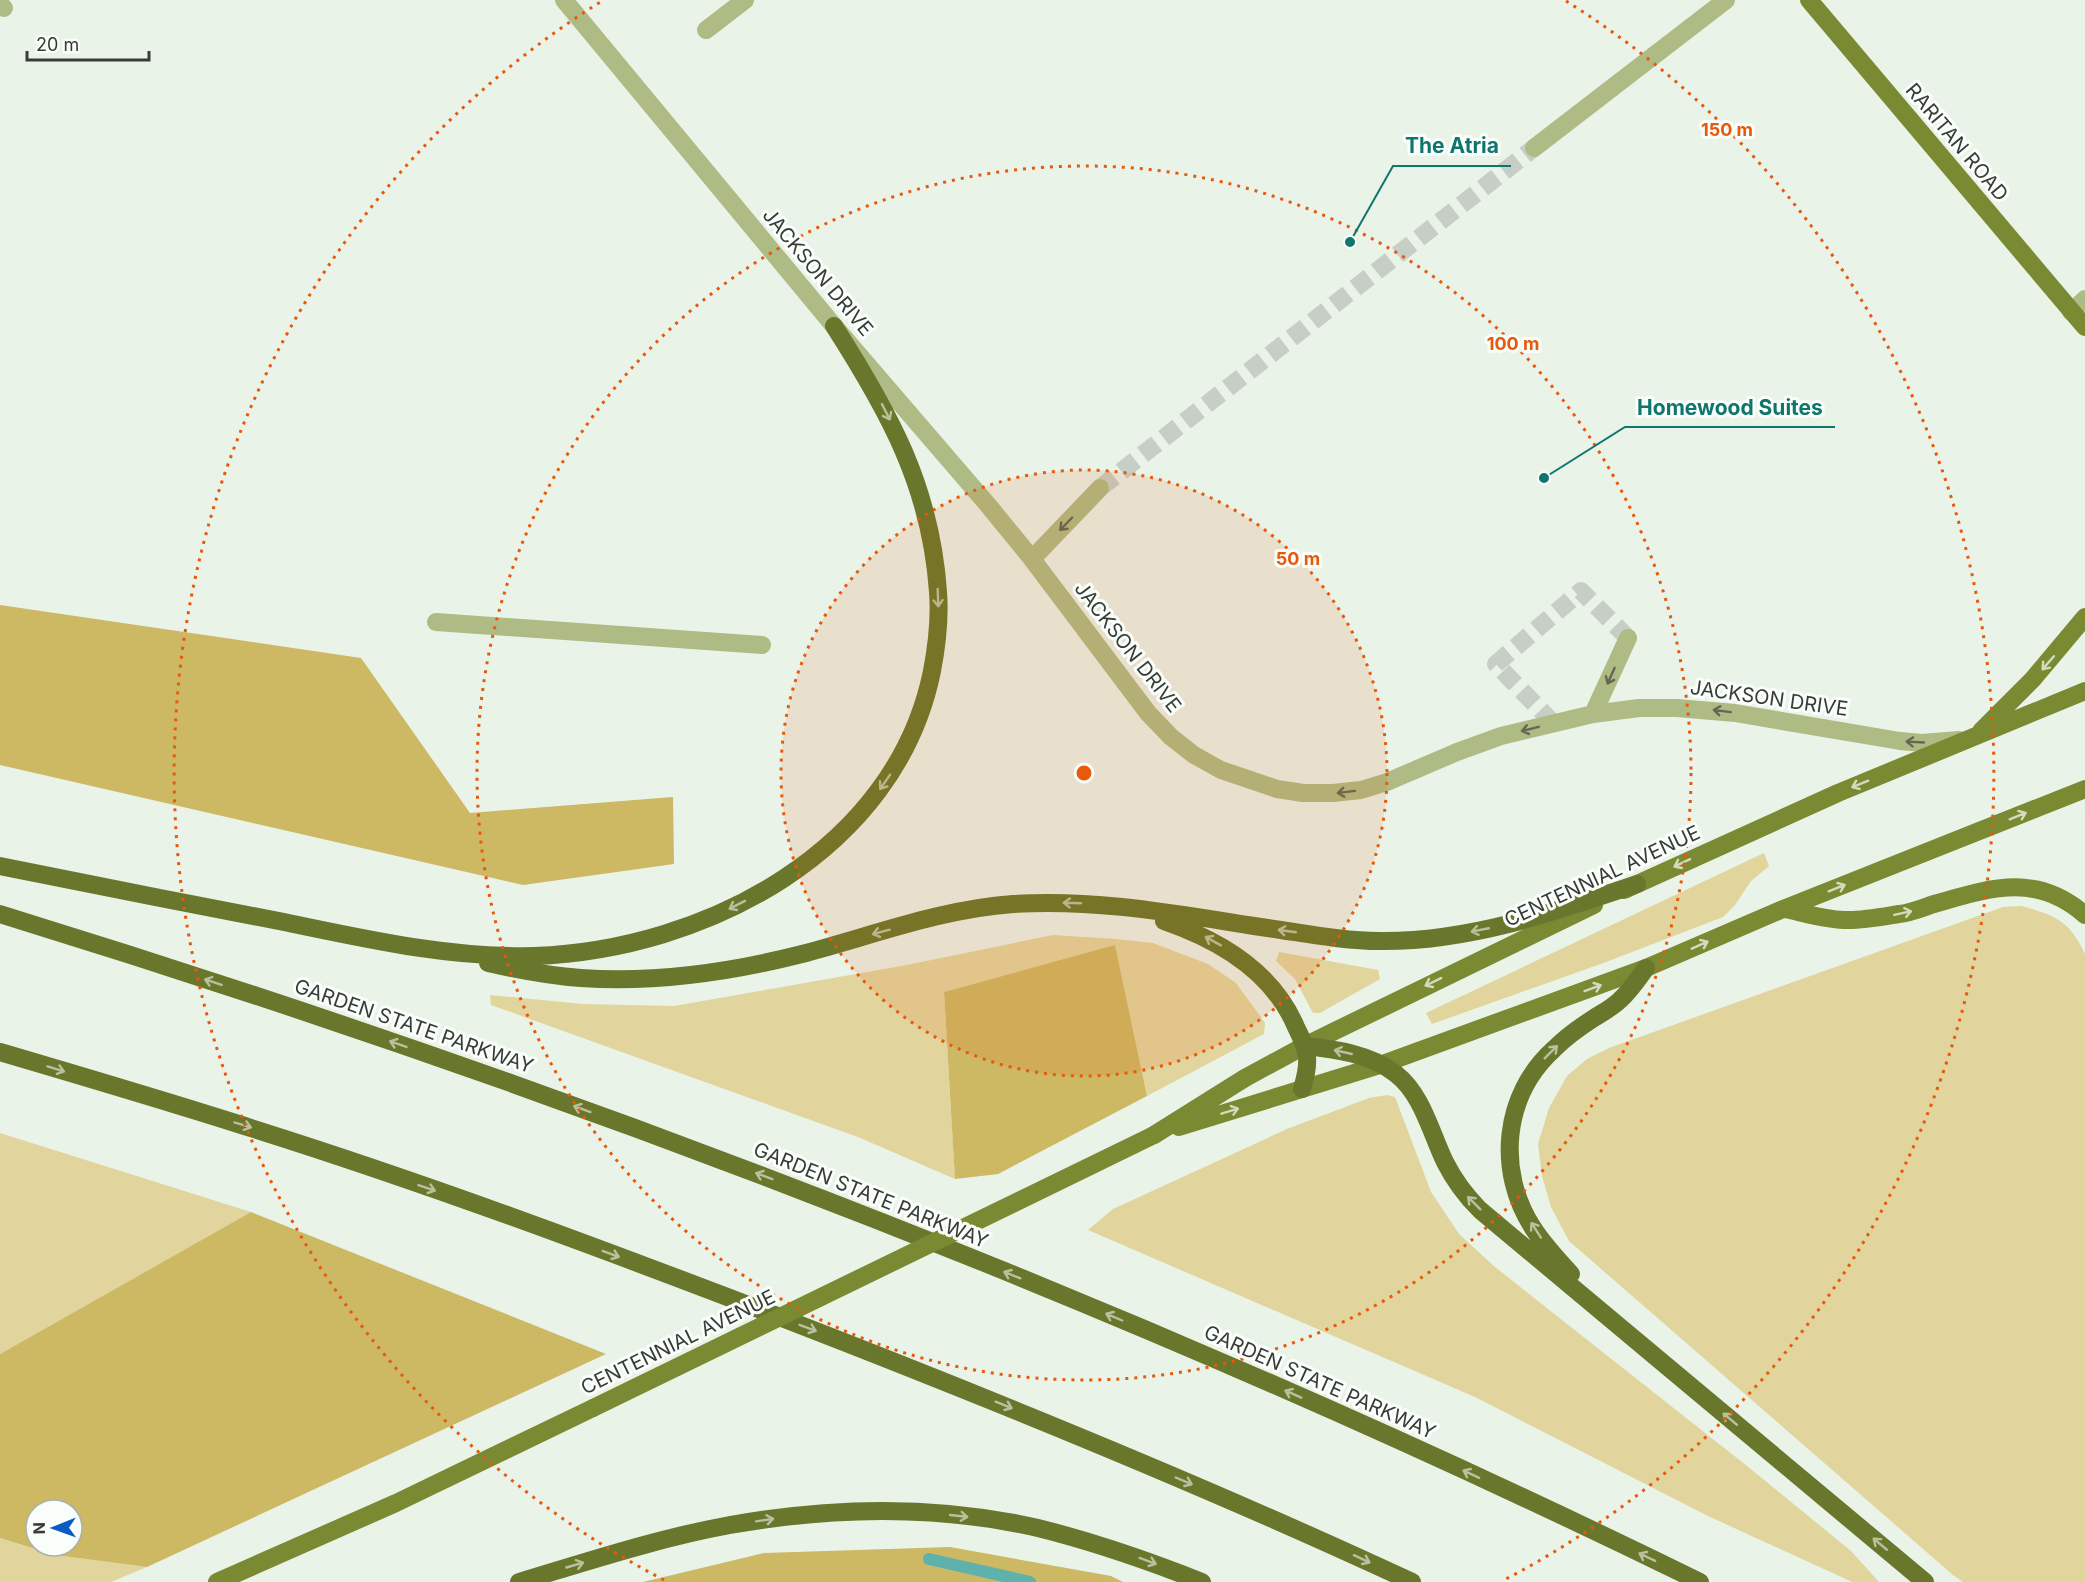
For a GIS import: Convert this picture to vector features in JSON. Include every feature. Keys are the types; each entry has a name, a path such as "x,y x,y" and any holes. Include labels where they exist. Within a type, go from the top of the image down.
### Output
{"highway":[{"path":"388,943 449,951 536,956 622,944 692,924 729,910 763,892 820,853 846,829 887,780 903,755 918,723 928,693 939,625 939,594 935,559 924,509 909,463 877,394 834,326"},
{"path":"0,866 543,973 581,978 651,978 762,963 972,909 1041,903 1110,906 1356,940 1407,940 1513,923 1637,884"},
{"path":"1110,906 1145,914 1203,936 1228,950 1270,985 1285,1004 1304,1046 1307,1059 1302,1089"},
{"name":"GARDEN STATE PARKWAY","path":"0,914 130,954 538,1092 819,1197 1107,1314 1294,1395 1563,1516 1700,1582"},
{"path":"1631,1336 1565,1268 1532,1227 1515,1183 1510,1160 1510,1138 1514,1113 1521,1091 1534,1071 1553,1050 1619,1001 1646,969"},
{"path":"1304,1046 1343,1051 1396,1073 1407,1086 1427,1121 1446,1163 1467,1197 1480,1210 1924,1582"},
{"path":"0,1052 268,1133 675,1277 939,1379 1066,1431 1412,1582"},
{"path":"519,1582 635,1548 729,1525 815,1514 861,1511 953,1515 1036,1528 1131,1555 1202,1582"}],"main road":[{"name":"RARITAN ROAD","path":"1809,0 2085,327"},
{"name":"RARITAN ROAD","path":"2072,312 2085,332"},
{"path":"1973,739 2033,679 2085,617"},
{"name":"CENTENNIAL AVENUE","path":"217,1582 396,1503 1154,1135 1245,1078 1304,1046 1637,884 1828,797 2085,691"},
{"name":"CENTENNIAL AVENUE","path":"1154,1135 1380,1065 1646,969 1783,909 2085,789"},
{"path":"1783,909 1844,920 1901,914 1952,899 2015,886 2036,888 2055,894 2085,915"}],"street":[{"name":"JACKSON DRIVE","path":"564,0 834,326 988,505 1148,713 1171,737 1194,755 1221,770 1277,789 1303,793 1361,790 1387,782 1501,736 1593,714 1639,708 1705,709 1900,741 1922,743 1973,739"},
{"path":"706,30 745,0"},
{"path":"1534,148 1726,0"},
{"path":"2072,312 2085,299"},
{"path":"1032,560 1100,488"},
{"path":"436,622 762,645"},
{"path":"1593,714 1628,638"}],"shaded area":[{"path":"0,605 361,658 470,813 673,797 674,864 523,885 0,765"},
{"path":"1764,853 1769,866 1751,881 1735,905 1723,917 1606,962 1432,1024 1426,1013"},
{"path":"2021,906 2060,921 2073,934 2085,954 2085,1582 1963,1582 1953,1575 1569,1241 1551,1207 1542,1176 1538,1144 1549,1108 1567,1076 1587,1059 1609,1048 2003,907"},
{"path":"1053,935 1153,943 1208,964 1236,983 1265,1023 1264,1034 1147,1096 1115,946 944,992 955,1179 858,1137 491,1005 490,995 583,1004 674,1006 907,965"},
{"path":"1115,945 1147,1096 998,1174 955,1179 944,992"},
{"path":"1279,952 1378,970 1380,979 1320,1013 1313,1013 1295,979 1276,961"},
{"path":"1387,1095 1395,1097 1431,1192 1459,1234 1495,1267 1851,1551 1879,1582 1852,1582 1708,1516 1475,1397 1088,1230 1113,1209 1287,1129 1369,1098"},
{"path":"0,1133 251,1212 0,1354"},
{"path":"251,1212 606,1354 147,1567 78,1558 84,1558 84,1498 24,1498 24,1545 0,1538 0,1354"},
{"path":"0,1538 24,1545 24,1558 78,1558 147,1567 111,1582 0,1582"},
{"path":"950,1547 1111,1576 1123,1582 643,1582 764,1553"}],"waterway":[{"path":"929,1559 1030,1582"}],"tunnel":[{"path":"1100,488 1534,148"},
{"path":"1553,723 1496,664 1581,591 1628,638"}],"place":[{"name":"The Atria","path":"1350,242"},
{"name":"Homewood Suites","path":"1544,478"}]}
